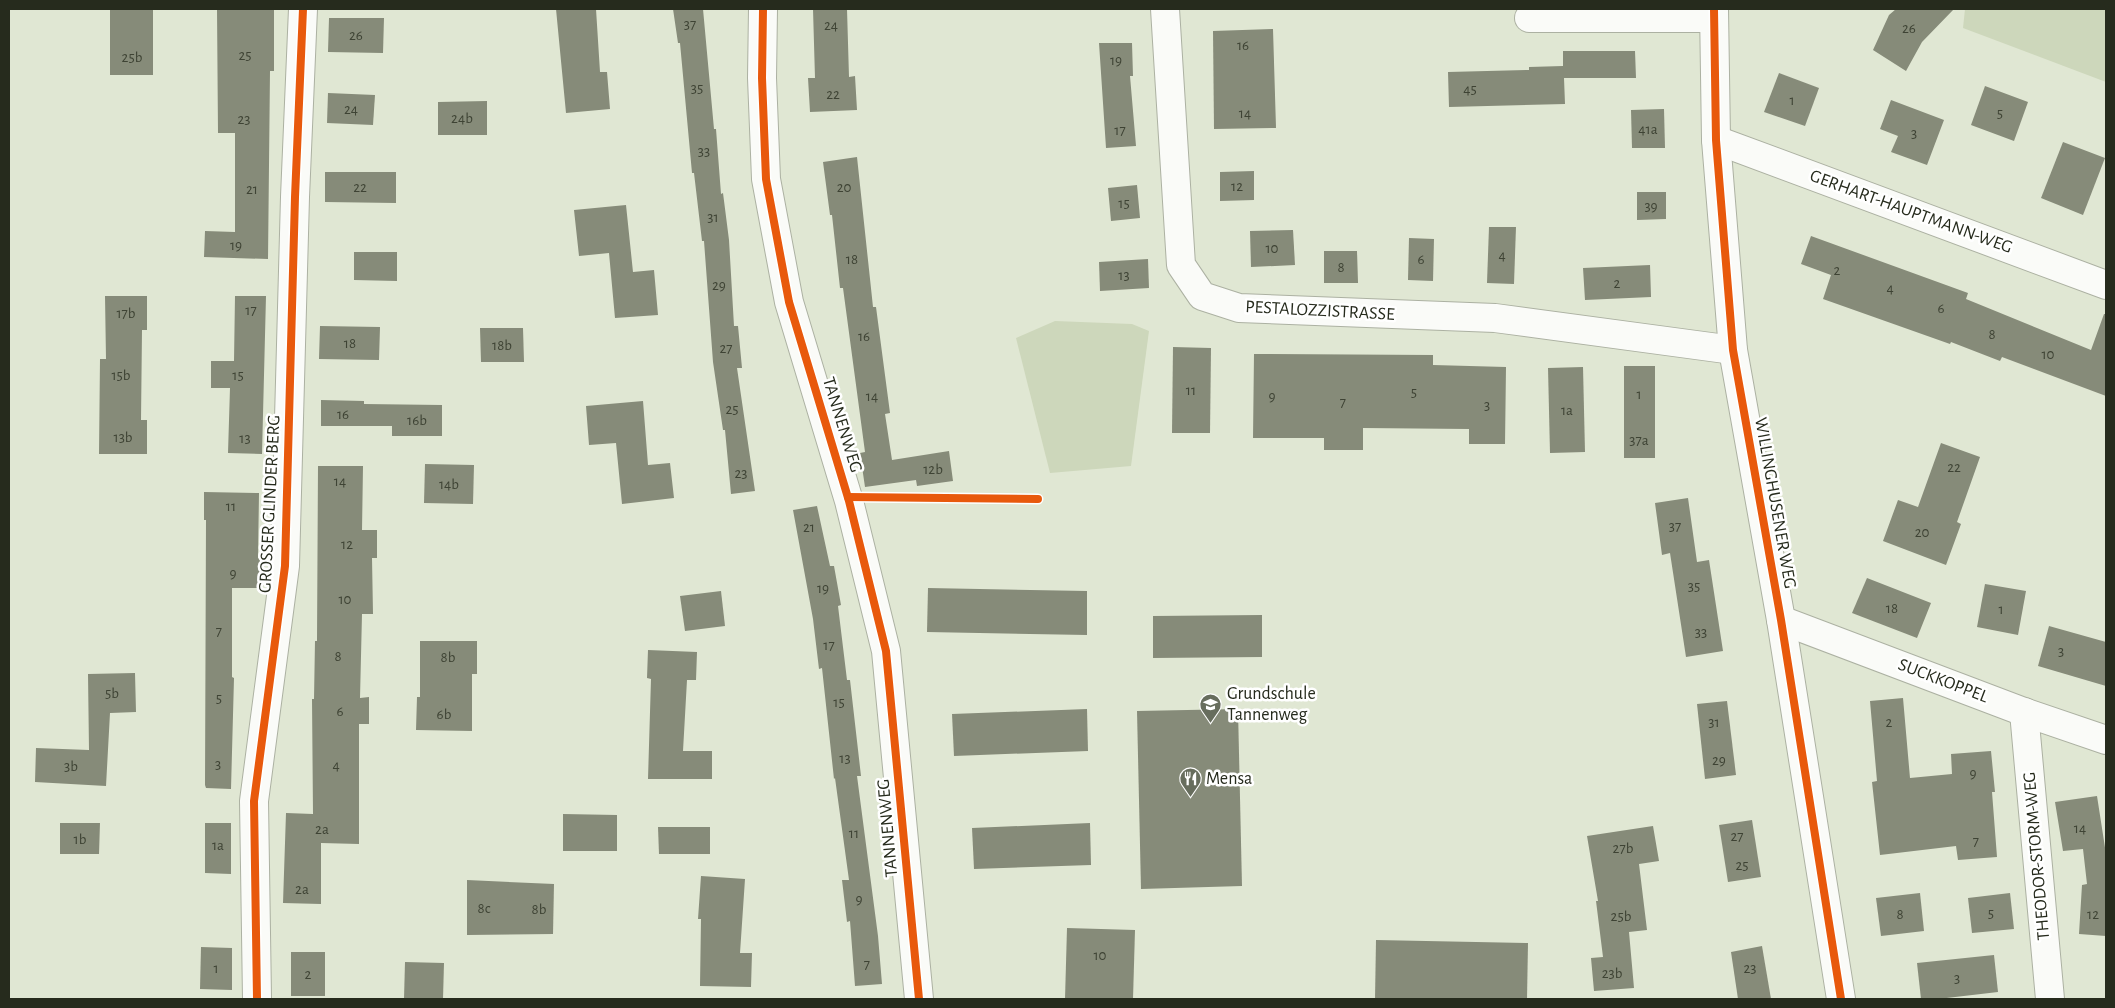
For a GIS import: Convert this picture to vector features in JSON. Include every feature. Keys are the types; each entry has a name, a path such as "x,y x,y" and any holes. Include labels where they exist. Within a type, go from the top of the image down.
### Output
{"street":[{"name":"GROSSER GLINDER BERG","path":"257,999 254,800 285,566 295,197 303,9"},
{"name":"TANNENWEG","path":"763,9 762,78 766,179 789,302 849,501 886,651 919,999"},
{"name":"PESTALOZZISTRASSE","path":"1165,9 1181,265 1202,296 1238,308 1495,318 1733,350"},
{"name":"WILLINGHUSENER WEG","path":"1529,18 1714,13 1716,140 1733,350 1781,620 1842,999"},
{"name":"GERHART-HAUPTMANN-WEG","path":"1716,140 2106,285"},
{"name":"SUCKKOPPEL","path":"1781,620 2024,712 2106,740"},
{"name":"THEODOR-STORM-WEG","path":"2024,712 2050,999"}],"green space":[{"path":"1965,9 2106,9 2106,82 1963,28"},
{"path":"1055,321 1132,324 1149,331 1131,466 1050,473 1016,338"}],"building":[{"path":"110,9 153,9 153,75 110,75"},
{"path":"217,9 274,9 274,71 270,71 268,259 204,257 205,231 235,232 235,133 218,133"},
{"path":"556,9 596,9 600,72 607,72 610,109 566,113"},
{"path":"673,9 703,9 721,194 723,193 729,240 734,326 738,326 742,368 737,368 755,491 731,494 725,430 723,430 713,362 704,241 702,241 694,173 692,173 680,43 678,43"},
{"path":"813,9 847,9 849,77 855,76 857,110 810,112 808,78 815,78"},
{"path":"1896,9 1954,9 1922,42 1906,71 1873,50 1889,15"},
{"path":"329,18 384,18 383,53 328,52"},
{"path":"1273,29 1276,128 1214,129 1213,31"},
{"path":"1099,43 1132,43 1133,76 1130,76 1136,146 1106,148"},
{"path":"1563,51 1635,51 1636,78 1564,78 1565,104 1449,107 1448,72 1529,70 1529,67 1563,66"},
{"path":"1779,73 1819,88 1805,126 1764,112"},
{"path":"1985,86 2028,102 2014,141 1971,125"},
{"path":"328,93 375,95 373,125 327,123"},
{"path":"1891,100 1944,120 1927,165 1891,152 1898,136 1880,129"},
{"path":"487,101 487,135 438,135 438,102"},
{"path":"1664,109 1665,148 1632,148 1631,110"},
{"path":"2063,142 2105,158 2083,215 2041,198"},
{"path":"857,157 873,307 876,307 890,413 885,414 892,460 949,451 953,481 917,486 916,480 865,487 860,453 865,452 843,288 840,288 832,215 830,215 823,162"},
{"path":"1254,171 1254,200 1220,201 1220,172"},
{"path":"325,172 396,172 396,203 325,202"},
{"path":"1137,185 1140,218 1111,221 1108,188"},
{"path":"1637,192 1666,192 1666,219 1637,220"},
{"path":"626,205 633,272 654,270 658,315 615,318 609,253 579,256 574,210"},
{"path":"1489,227 1516,227 1514,284 1487,283"},
{"path":"1293,230 1295,265 1251,267 1250,231"},
{"path":"1811,236 1968,293 1966,299 2091,350 2104,314 2106,314 2106,396 2002,357 2000,361 1951,342 1950,344 1823,299 1831,275 1801,264"},
{"path":"1409,238 1434,239 1433,281 1408,280"},
{"path":"1324,251 1357,251 1358,283 1324,283"},
{"path":"354,252 397,252 397,281 354,280"},
{"path":"1148,259 1149,288 1100,291 1099,262"},
{"path":"1650,265 1651,297 1585,300 1583,268"},
{"path":"105,296 147,296 147,330 142,330 141,420 147,420 147,454 99,454 100,359 106,359"},
{"path":"235,296 266,296 262,454 228,453 230,388 211,388 211,361 234,361"},
{"path":"320,326 380,327 379,360 319,359"},
{"path":"480,328 523,328 524,362 481,362"},
{"path":"1173,347 1211,348 1210,433 1172,433"},
{"path":"1254,354 1433,355 1433,365 1506,367 1505,444 1469,444 1469,429 1363,428 1363,450 1324,450 1324,438 1253,438"},
{"path":"1624,366 1655,366 1655,458 1624,458"},
{"path":"1583,367 1585,452 1550,453 1548,368"},
{"path":"321,400 364,401 364,404 442,405 442,436 392,436 392,426 321,426"},
{"path":"643,401 648,465 670,463 674,498 622,504 616,443 589,445 586,406"},
{"path":"1941,443 1980,457 1957,522 1961,524 1946,565 1883,541 1898,500 1918,507"},
{"path":"425,464 474,465 473,504 424,503"},
{"path":"318,466 363,466 362,530 377,530 377,558 372,558 373,614 362,614 360,698 369,697 369,724 359,724 359,844 321,843 321,904 283,903 286,813 313,814 312,699 314,699 315,641 317,641"},
{"path":"204,492 259,493 258,558 260,558 260,588 232,588 232,677 234,678 231,789 206,788 205,785 206,520 204,520"},
{"path":"1688,498 1697,562 1709,560 1723,651 1686,657 1670,553 1662,555 1655,503"},
{"path":"817,506 830,566 834,566 841,605 838,606 847,680 850,680 861,776 857,776 878,936 882,984 855,986 850,921 847,922 842,880 849,880 834,779 822,668 819,669 813,619 793,510"},
{"path":"1867,578 1931,603 1917,638 1852,613"},
{"path":"1985,584 2026,591 2018,635 1977,627"},
{"path":"928,588 1087,591 1087,635 927,632"},
{"path":"721,591 725,626 685,631 680,596"},
{"path":"1262,615 1262,657 1153,658 1153,616"},
{"path":"2049,626 2106,642 2106,686 2038,666"},
{"path":"420,641 477,641 477,674 472,674 472,731 416,730 417,697 420,697"},
{"path":"648,650 697,652 696,680 687,680 683,751 712,751 712,779 648,779 651,679 647,678"},
{"path":"135,673 136,712 110,713 106,786 35,782 36,748 89,750 88,674"},
{"path":"1903,698 1910,778 1952,774 1951,754 1991,751 1995,792 1992,792 1997,857 1958,860 1956,846 1880,855 1872,782 1877,781 1870,701"},
{"path":"1727,701 1736,775 1705,779 1697,704"},
{"path":"1087,709 1088,751 954,756 952,714"},
{"name":"Mensa","path":"1238,709 1242,886 1141,889 1137,711"},
{"path":"2097,796 2106,854 2106,936 2079,934 2082,885 2087,884 2083,849 2063,851 2055,802"},
{"path":"563,814 617,815 617,851 563,851"},
{"path":"1752,820 1761,877 1728,882 1719,825"},
{"path":"60,823 100,823 99,854 60,854"},
{"path":"205,823 231,823 231,874 205,873"},
{"path":"1090,823 1091,865 974,869 972,828"},
{"path":"1653,826 1659,861 1639,864 1647,930 1629,932 1634,988 1594,991 1591,958 1603,957 1596,901 1598,901 1587,836"},
{"path":"658,827 710,827 710,854 659,854"},
{"path":"701,876 745,879 740,953 752,953 751,987 700,986 701,919 698,919"},
{"path":"467,880 554,884 553,934 467,935"},
{"path":"1920,893 1924,931 1881,936 1876,898"},
{"path":"2010,893 2014,929 1972,933 1968,898"},
{"path":"1067,928 1135,930 1133,999 1065,999"},
{"path":"1376,940 1528,943 1527,999 1375,999"},
{"path":"1762,946 1771,999 1738,999 1731,952"},
{"path":"201,947 232,948 232,990 200,989"},
{"path":"291,952 325,952 325,996 291,996"},
{"path":"1994,955 1998,992 1938,999 1921,999 1917,963"},
{"path":"405,962 444,963 443,999 404,999"}],"cycle path":[{"path":"257,999 254,801 285,566 295,197 303,9"},
{"path":"763,9 762,78 766,179 789,302 849,501 886,651 919,999"},
{"path":"1714,9 1716,140 1733,350 1781,620 1841,999"},
{"path":"848,497 1038,499"}],"place":[{"name":"Grundschule Tannenweg","path":"1211,723"},
{"name":"Mensa","path":"1190,798"}]}
